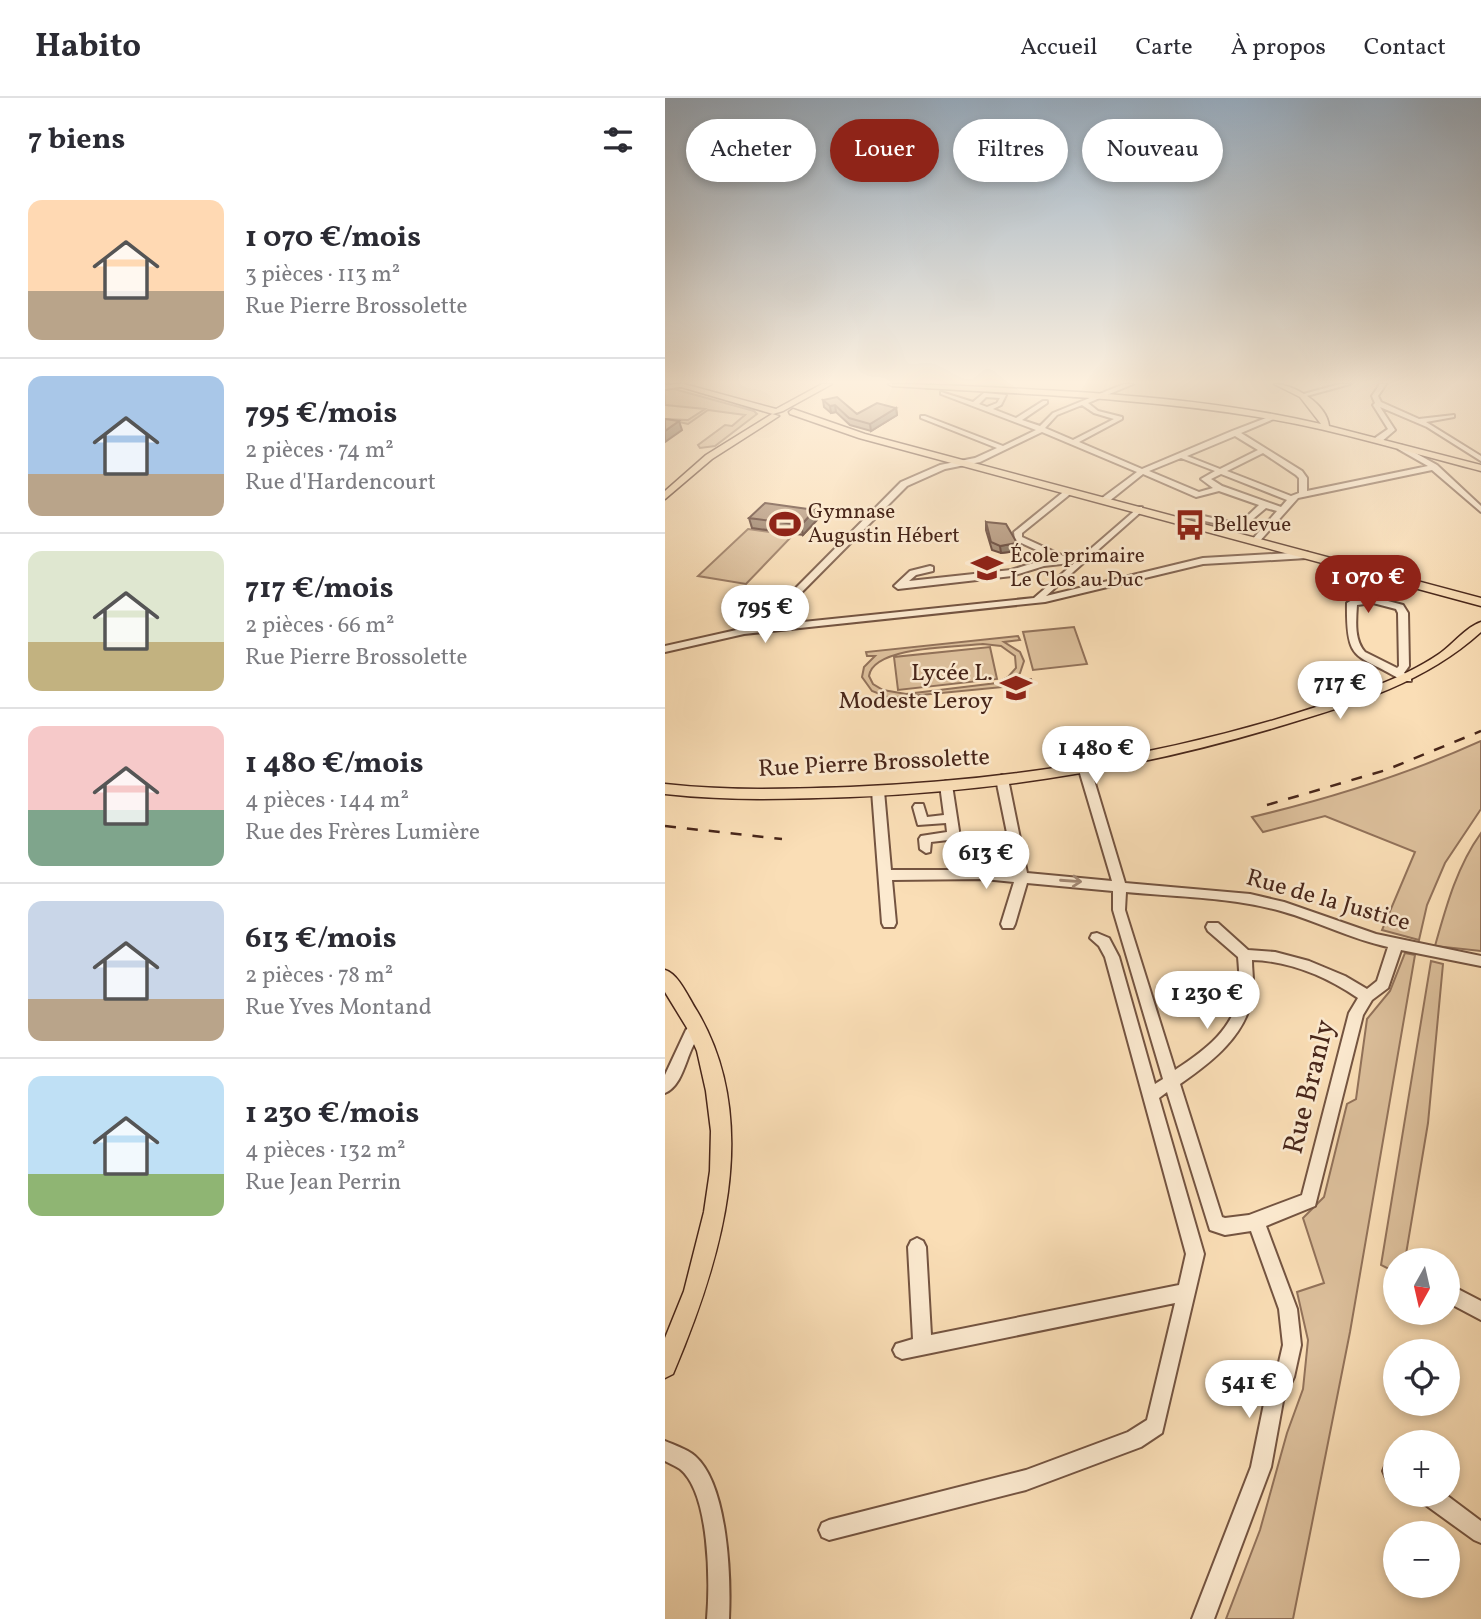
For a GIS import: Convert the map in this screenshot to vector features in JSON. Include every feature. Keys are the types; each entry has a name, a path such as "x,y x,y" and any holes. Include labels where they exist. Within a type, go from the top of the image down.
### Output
{"main road":[{"path":"665,496 712,455"},
{"path":"920,455 945,463 965,463 1255,541 1288,554 1307,555 1481,602"},
{"path":"1429,455 1481,469"},
{"name":"Rue Pierre Brossolette","path":"665,789 695,793 775,794 878,791 1085,770 1215,743 1403,676 1451,654 1481,626"},
{"path":"665,977 697,1028 706,1051 716,1093 720,1147 717,1211 700,1282 665,1366"}],"street":[{"path":"965,463 985,455"},
{"path":"1101,455 1199,495 1219,488"},
{"path":"1105,500 1141,472 1179,455 1292,499"},
{"path":"1255,455 1205,479 1219,488 1283,511"},
{"path":"1272,455 1303,478 1303,494"},
{"path":"1414,455 1434,467 1481,510"},
{"path":"744,631 809,583 891,494 913,478 945,463"},
{"path":"1255,541 1292,499 1303,494 1434,467"},
{"path":"1070,491 1019,532 1018,538 1072,563"},
{"path":"1190,514 1241,527 1263,506"},
{"path":"1036,600 1072,563 1139,509"},
{"path":"1040,550 1043,563"},
{"path":"665,649 744,631 1036,600 1203,561 1288,554"},
{"path":"930,569 913,573 899,586 1012,573 1043,563 1072,563"},
{"path":"1373,600 1400,607 1403,613 1403,676 1358,654 1350,640 1352,603 1373,600"},
{"path":"1085,770 1120,886 1119,910 1216,1224 1225,1228 1256,1220 1288,1309 1291,1345 1285,1377 1274,1399 1261,1467 1203,1619"},
{"path":"1002,779 1022,877 1008,924"},
{"path":"946,786 959,874"},
{"path":"878,791 889,923"},
{"path":"919,807 922,822 951,818"},
{"path":"926,849 925,839 953,835"},
{"name":"Rue de la Justice","path":"886,876 959,874 1022,877 1250,899 1284,907 1396,944 1481,961"},
{"path":"1213,927 1245,955 1265,954 1346,981 1367,996"},
{"path":"829,1530 1025,1480 1134,1440 1155,1426 1195,1254 1112,957 1104,942 1097,938"},
{"name":"Rue Branly","path":"1256,1220 1309,1200 1356,1013 1367,996 1383,984 1396,944"},
{"path":"1152,1094 1212,1051 1231,1032 1245,996 1245,955"},
{"path":"665,1086 676,1075 686,1039 697,1028"},
{"path":"917,1247 923,1346"},
{"path":"902,1350 1186,1292"},
{"path":"1460,1299 1481,1311"},
{"path":"665,1451 689,1464 702,1483 719,1562 718,1619"},
{"path":"1445,1507 1481,1533"}],"shaded area":[{"path":"748,529 793,535 746,584 698,576"},
{"path":"1074,627 1087,664 1033,670 1023,632"},
{"path":"1018,636 1020,640 1004,642 1020,652 1024,661 1020,673 1013,681 1031,679 1033,684 890,698 872,691 862,677 864,667 875,656 867,656 866,652","holes":["983,644 1001,646 1015,656 1016,668 1008,677 997,683 906,694 883,690 873,684 869,676 874,666 900,653"]},
{"path":"990,647 997,679 898,690 894,657"},
{"path":"1481,741 1481,809 1445,863 1427,905 1419,940 1382,930 1415,852 1325,816 1263,832 1252,817 1368,785"},
{"path":"1481,833 1481,951 1435,946 1459,873"},
{"path":"1405,953 1415,955 1350,1332 1293,1619 1226,1619 1260,1530 1287,1433 1303,1389 1308,1340 1297,1292 1324,1283 1303,1218 1324,1197 1347,1104 1356,1099 1367,1019 1390,991"},
{"path":"1431,961 1443,964 1428,1123 1407,1248 1384,1248"}],"building":[{"path":"765,503 815,510 801,525 749,518"},
{"path":"986,522 1006,524 1017,543 1000,546 991,542"}],"railway":[{"path":"1267,805 1386,770 1481,731"},
{"path":"665,826 782,839"}],"place":[{"name":"Gymnase Augustin Hébert","path":"785,524"},
{"name":"Bellevue","path":"1190,525"},
{"name":"École primaire Le Clos au Duc","path":"987,568"},
{"name":"Lycée L. Modeste Leroy","path":"1016,688"}]}
